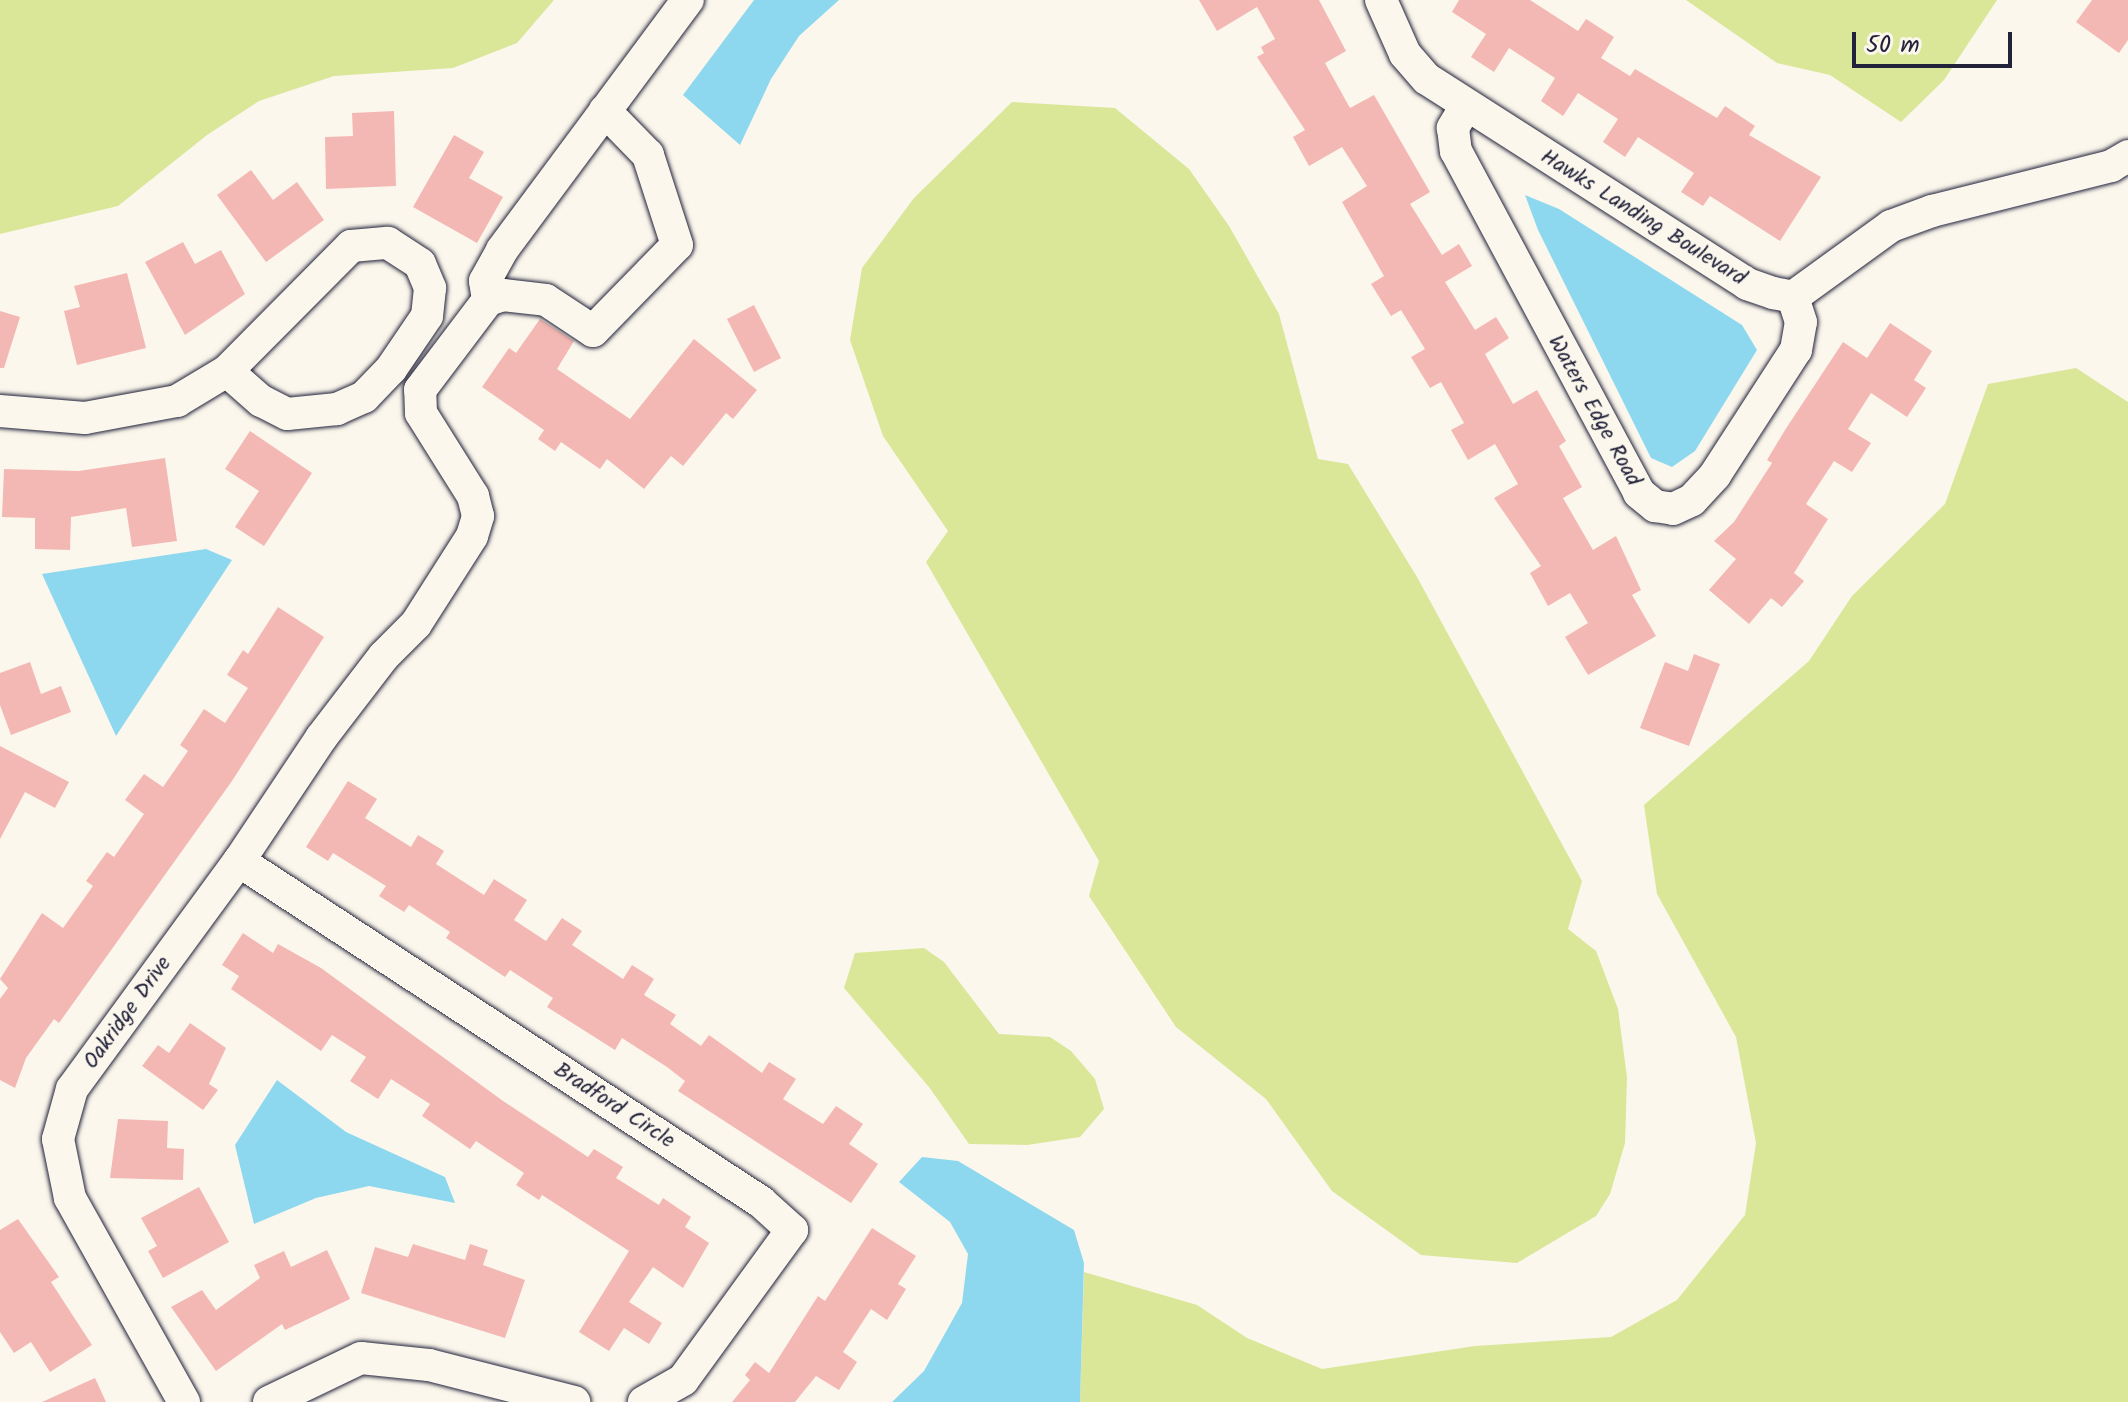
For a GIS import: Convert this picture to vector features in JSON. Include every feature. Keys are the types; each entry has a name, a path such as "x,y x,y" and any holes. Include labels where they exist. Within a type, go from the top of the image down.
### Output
{"street":[{"path":"605,111 648,155 677,245 593,331 546,300 503,295 488,300 485,281 502,250 605,111 688,0"},
{"name":"Hawks Landing Boulevard","path":"1381,0 1405,54 1427,79 1747,284 1793,297"},
{"name":"Waters Edge Road","path":"1466,106 1453,128 1456,151 1639,493 1654,505 1673,509 1692,500 1708,483 1796,350 1801,322 1793,297"},
{"path":"1793,297 1891,226 1932,211 2111,166 2128,156"},
{"path":"0,411 85,418 177,401 227,371 351,246 388,243 420,264 430,288 427,316 391,369 364,397 337,409 287,414 261,401 227,371"},
{"name":"Oakridge Drive","path":"184,1402 70,1198 58,1139 72,1089 384,656 416,624 472,536 478,516 473,496 421,413 420,390 488,300"},
{"name":"Bradford Circle","path":"239,861 761,1202 792,1230 683,1380 644,1402"},
{"path":"269,1402 361,1358 429,1365 574,1402"}],"green space":[{"path":"0,0 554,0 517,43 453,68 334,76 259,101 207,135 118,206 0,234"},
{"path":"1686,0 1997,0 1944,80 1901,122 1830,75 1777,63"},
{"path":"1012,102 1115,108 1189,169 1229,226 1279,314 1318,459 1348,464 1417,577 1582,881 1568,929 1596,951 1618,1009 1627,1077 1625,1143 1610,1194 1596,1216 1517,1263 1421,1255 1332,1191 1266,1099 1176,1027 1089,896 1099,861 926,562 948,531 883,436 850,340 862,268 914,198"},
{"path":"2076,368 2128,402 2128,1402 1080,1402 1084,1272 1197,1305 1247,1338 1322,1369 1475,1346 1611,1337 1677,1300 1745,1215 1756,1143 1736,1037 1657,894 1644,805 1809,661 1852,596 1945,504 1988,384"},
{"path":"924,948 944,962 999,1034 1050,1037 1071,1051 1095,1079 1104,1109 1080,1137 1027,1145 969,1144 929,1087 844,988 855,953"}],"water":[{"path":"754,0 839,0 799,36 771,79 740,145 683,95"},
{"path":"1525,195 1559,209 1742,325 1757,350 1695,451 1672,467 1651,458 1538,230"},
{"path":"206,549 232,560 116,736 42,574"},
{"path":"277,1080 346,1132 445,1177 455,1203 369,1186 316,1198 254,1224 235,1145"},
{"path":"922,1157 958,1161 1074,1230 1084,1263 1080,1402 892,1402 924,1371 962,1303 968,1254 950,1222 899,1182"}],"building":[{"path":"1199,0 1319,0 1346,51 1325,63 1350,108 1374,95 1430,192 1410,204 1442,255 1459,244 1472,266 1445,282 1475,330 1496,317 1509,338 1485,354 1513,404 1537,390 1566,441 1559,446 1582,487 1563,498 1593,550 1616,536 1641,590 1632,595 1656,636 1588,675 1565,637 1588,623 1570,593 1548,606 1530,573 1541,566 1494,498 1518,484 1495,444 1468,460 1451,430 1464,423 1441,382 1430,388 1411,357 1425,349 1401,310 1391,316 1371,284 1384,276 1342,202 1367,186 1342,147 1309,166 1293,137 1305,130 1257,57 1264,53 1261,47 1275,39 1257,7 1217,31"},
{"path":"1459,0 1530,0 1578,31 1586,19 1614,37 1601,58 1630,76 1635,69 1717,118 1725,106 1755,126 1749,135 1821,177 1780,241 1710,196 1703,206 1681,192 1694,173 1638,137 1625,157 1603,142 1618,119 1578,93 1563,116 1541,101 1555,78 1509,48 1494,72 1471,57 1486,34 1452,12"},
{"path":"2092,0 2128,0 2128,40 2119,53 2076,22"},
{"path":"394,111 396,186 326,189 325,137 353,136 352,113"},
{"path":"454,135 484,152 469,178 503,197 477,243 413,207"},
{"path":"251,170 273,200 297,182 324,220 266,262 217,195"},
{"path":"183,242 195,264 221,250 245,294 185,335 145,262"},
{"path":"127,273 146,348 77,365 64,311 80,307 74,286"},
{"path":"754,305 781,358 754,372 727,319"},
{"path":"0,311 20,317 4,368 0,368"},
{"path":"540,319 574,341 557,369 630,419 694,339 757,390 733,419 726,413 683,466 671,456 644,489 607,459 600,469 561,442 555,451 538,439 544,430 482,387 509,348 516,353"},
{"path":"1890,323 1932,351 1914,380 1926,388 1907,417 1871,393 1848,429 1871,443 1852,472 1834,461 1806,504 1828,519 1794,573 1804,581 1782,607 1771,598 1749,624 1709,590 1736,559 1714,541 1734,522 1772,463 1767,460 1785,430 1843,342 1867,358"},
{"path":"250,431 312,473 264,546 235,527 259,491 225,469"},
{"path":"165,458 177,541 132,547 126,508 71,517 70,550 35,549 35,518 2,517 4,469 79,471"},
{"path":"278,607 324,637 232,781 59,1023 54,1019 26,1058 15,1088 0,1080 0,999 8,988 0,979 42,913 63,928 93,886 86,881 107,852 114,857 144,814 125,800 144,774 163,787 188,751 180,745 204,709 225,723 248,688 227,675 243,650 248,654"},
{"path":"1694,654 1720,664 1689,746 1640,728 1665,662 1688,671"},
{"path":"30,662 41,694 61,686 71,712 11,735 0,705 0,673"},
{"path":"0,746 69,782 55,808 25,792 0,839"},
{"path":"348,781 377,799 365,818 411,847 418,835 444,851 436,864 484,895 494,879 527,900 514,920 546,941 562,918 582,931 572,945 623,979 632,965 654,979 644,995 676,1015 670,1024 701,1046 709,1035 762,1073 769,1062 796,1079 783,1099 823,1124 836,1106 863,1124 849,1144 878,1164 851,1203 678,1091 685,1081 667,1067 622,1038 615,1050 547,1007 553,998 510,970 505,977 446,938 450,932 409,905 404,912 379,896 386,886 333,853 328,861 306,847"},
{"path":"243,933 273,953 278,944 321,968 503,1101 588,1157 594,1149 623,1167 616,1178 659,1205 663,1198 691,1217 685,1227 709,1243 683,1288 653,1267 629,1302 662,1323 649,1344 624,1328 609,1351 579,1332 629,1251 542,1195 539,1200 516,1185 524,1173 476,1141 470,1149 422,1116 430,1104 391,1079 378,1099 350,1081 366,1057 332,1035 321,1051 231,989 239,976 222,965"},
{"path":"190,1023 226,1048 209,1084 218,1090 203,1110 142,1066 158,1045 169,1053"},
{"path":"118,1119 168,1121 167,1148 184,1149 183,1180 110,1178"},
{"path":"199,1187 229,1242 163,1278 148,1251 157,1246 141,1218"},
{"path":"18,1219 59,1277 51,1282 92,1345 50,1372 31,1342 14,1353 0,1332 0,1230"},
{"path":"872,1228 916,1256 898,1284 906,1289 887,1320 871,1309 843,1352 857,1362 839,1390 816,1376 795,1402 732,1402 750,1380 745,1375 755,1362 769,1373 818,1296 825,1301"},
{"path":"413,1244 465,1260 470,1244 488,1250 483,1265 525,1280 505,1338 361,1293 375,1247 408,1257"},
{"path":"327,1250 350,1299 285,1330 282,1324 216,1371 171,1307 202,1290 216,1310 260,1278 254,1265 284,1251 291,1267"},
{"path":"95,1378 106,1402 42,1402"}]}
